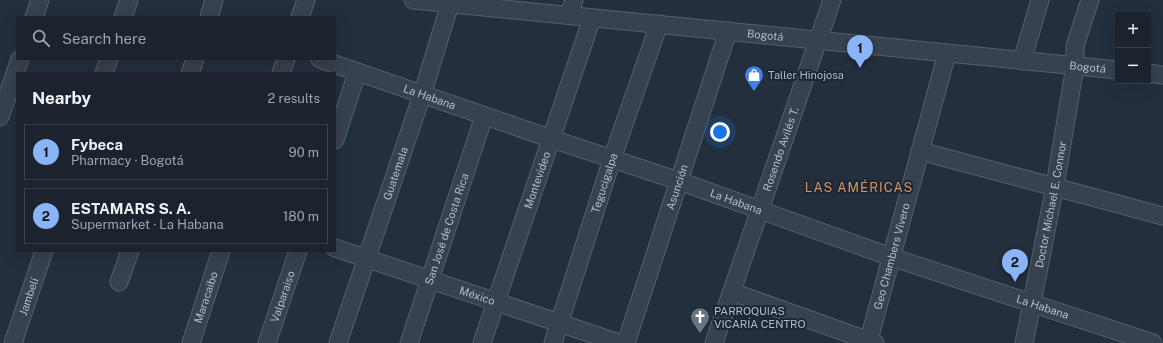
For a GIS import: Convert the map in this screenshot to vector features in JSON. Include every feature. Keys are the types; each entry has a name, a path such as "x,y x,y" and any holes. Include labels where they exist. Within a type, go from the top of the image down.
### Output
{"street":[{"path":"34,16 40,0"},
{"path":"123,16 129,0"},
{"path":"209,16 214,0"},
{"path":"300,16 306,0"},
{"name":"Bogotá","path":"413,0 450,4 565,7 592,18 1115,70"},
{"name":"Rosendo Avilés T.","path":"714,343 832,0"},
{"path":"1022,61 1040,0"},
{"name":"Doctor Michael E. Connor","path":"1024,343 1033,304 1055,186 1075,66 1075,46 1090,0"},
{"name":"Doctor Michael E. Connor","path":"1075,66 1085,48 1102,0"},
{"name":"Guatemala","path":"338,343 422,95 450,4"},
{"name":"Montevideo","path":"482,343 592,18"},
{"name":"Tegucigalpa","path":"553,343 612,159 658,24"},
{"name":"Asunción","path":"626,343 728,31"},
{"name":"Geo Chambers Vivero","path":"870,342 891,257 946,53"},
{"path":"5,106 20,60"},
{"path":"104,72 109,60"},
{"path":"190,72 195,60"},
{"path":"281,72 286,60"},
{"name":"La Habana","path":"323,60 357,73 679,181 891,257 1033,304 1105,335 1153,343"},
{"path":"336,137 357,73"},
{"path":"1151,73 1163,75"},
{"name":"San José de Costa Rica","path":"409,343 484,116"},
{"path":"920,150 1163,216"},
{"name":"México","path":"336,248 619,343"},
{"name":"Jambelí","path":"13,343 44,252"},
{"path":"119,282 130,252"},
{"name":"Maracaibo","path":"191,343 221,252"},
{"name":"Valparaiso","path":"267,343 298,252"},
{"path":"732,292 870,342"}],"place":[{"name":"Fybeca","path":"860,68"},
{"name":"Taller Hinojosa","path":"754,92"},
{"name":"ESTAMARS S. A.","path":"1015,282"},
{"name":"PARROQUIAS VICARÍA CENTRO","path":"700,334"}],"district":[{"name":"LAS AMÉRICAS","path":"859,187"}]}
